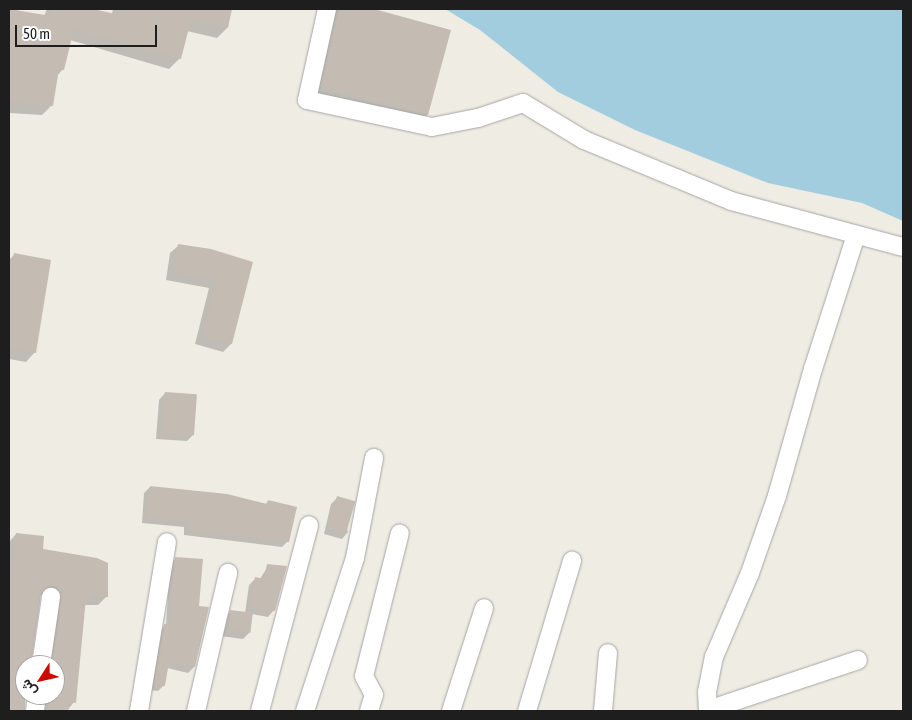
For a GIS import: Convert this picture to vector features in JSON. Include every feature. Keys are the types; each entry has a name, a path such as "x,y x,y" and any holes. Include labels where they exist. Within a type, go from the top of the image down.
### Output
{"street":[{"path":"327,9 307,100 432,128 478,118 524,103 584,140 731,201 903,247"},
{"path":"856,235 813,369 778,496 750,573 708,674 708,711 858,660"},
{"path":"305,711 355,558 374,458"},
{"path":"260,711 309,525"},
{"path":"369,711 374,695 364,676 400,533"},
{"path":"139,711 166,542"},
{"path":"526,711 572,561"},
{"path":"196,711 228,573"},
{"path":"43,655 51,597"},
{"path":"450,711 484,608"},
{"path":"603,711 608,654"}],"water":[{"path":"445,9 903,9 903,221 862,203 768,183 635,130 558,92 480,30"}],"building":[{"path":"9,9 51,16 53,9 93,9 120,15 121,9 232,9 228,28 191,20 181,59 74,29 64,70 59,69 53,106 9,101"},
{"path":"340,9 374,9 451,30 428,115 321,86"},
{"path":"178,244 211,249 253,262 232,344 202,336 217,280 174,272"},
{"path":"14,253 51,260 36,353 9,348 9,286"},
{"path":"165,392 197,394 194,435 162,433"},
{"path":"150,486 227,494 267,504 268,500 297,507 289,542 189,530 190,521 147,518"},
{"path":"337,496 355,501 346,533 328,528"},
{"path":"16,533 44,536 43,549 97,558 108,563 108,597 86,598 76,703 70,702 68,711 46,711 46,705 65,705 65,655 54,655 62,599 58,589 52,586 47,587 41,595 32,655 15,655 15,705 25,705 25,711 9,711 11,693 9,693 9,606 14,579"},
{"path":"175,557 203,559 199,606 209,607 195,667 169,662 165,686 154,684 164,624 172,625"},
{"path":"267,564 287,566 275,611 250,607 255,577 264,579"},
{"path":"230,610 253,613 250,633 228,630"}]}
